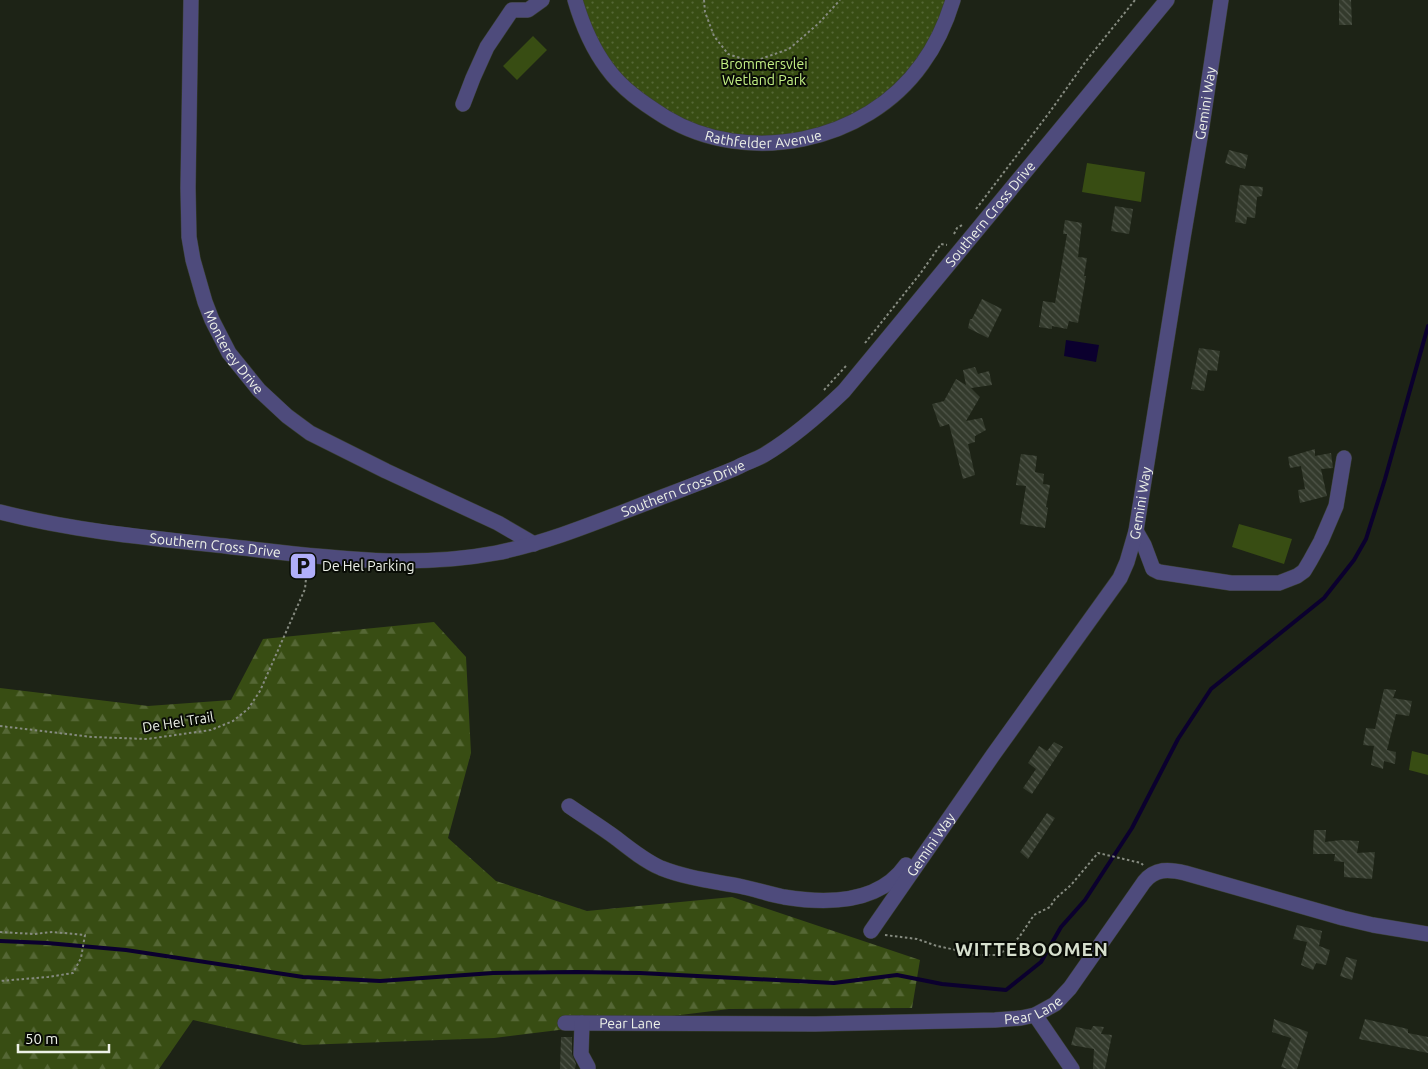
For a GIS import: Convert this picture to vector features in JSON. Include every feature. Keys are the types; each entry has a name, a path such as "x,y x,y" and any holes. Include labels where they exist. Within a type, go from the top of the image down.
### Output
{"street":[{"name":"Monterey Drive","path":"191,0 189,237 193,260 205,302 229,353 259,390 287,416 310,433 498,523 534,544"},
{"path":"463,104 472,78 487,47 512,10 528,10 542,0"},
{"name":"Rathfelder Avenue","path":"575,0 583,24 599,56 608,70 630,93 650,108 692,131 747,143 809,138 849,124 874,110 887,101 922,66 948,19 954,0"},
{"name":"Southern Cross Drive","path":"0,512 73,528 308,556 375,561 421,561 495,553 534,544 716,476 762,456 810,423 844,391 1167,0"},
{"name":"Gemini Way","path":"873,929 993,755 1120,578 1127,562 1136,531 1221,0"},
{"path":"1136,531 1144,544 1150,564 1153,569 1159,572 1231,583 1279,583 1304,571 1321,541 1336,506 1344,458"},
{"path":"569,806 641,855 663,868 686,876 784,897 818,900 848,899 879,889 898,876 981,764 987,757 993,755"},
{"path":"1148,876 1163,870 1175,870 1343,918 1428,934"},
{"name":"Pear Lane","path":"565,1023 815,1024 995,1020 1035,1015 1054,1004 1070,988 1148,876"},
{"path":"1035,1015 1072,1069"},
{"path":"582,1023 581,1054 588,1069"}],"path":[{"path":"704,0 705,12 714,36 728,54 752,62 789,48 818,23 840,0"},
{"path":"974,213 978,205 1044,120 1086,61 1135,0"},
{"path":"954,237 957,228 964,224"},
{"path":"865,342 942,244 950,246"},
{"path":"820,394 846,365"},
{"name":"De Hel Trail","path":"0,726 92,737 147,739 211,730 233,721 248,709 260,691 305,589 308,556"},
{"path":"873,929 880,935 917,939 937,946 980,955 998,955 1011,946 1034,916 1050,907 1055,899 1071,885 1098,853 1141,862 1148,876"},
{"path":"0,932 34,934 54,932 85,935 81,958 73,973 0,981"}],"green space":[{"name":"Brommersvlei Wetland Park","path":"575,0 953,0 935,45 867,115 786,141 692,131 608,70"},
{"path":"533,36 547,50 517,80 503,66"},
{"path":"1087,163 1145,172 1141,202 1082,192"},
{"path":"1239,524 1292,539 1284,564 1232,547"},
{"path":"434,622 466,657 471,753 448,838 496,881 587,911 732,897 920,960 912,1008 729,1009 494,1038 303,1045 193,1020 159,1069 0,1069 0,688 148,706 231,700 263,639"},
{"path":"1412,751 1428,755 1428,775 1409,770"}],"shaded area":[{"path":"1066,340 1099,345 1096,362 1064,356"}],"building":[{"path":"1339,0 1351,0 1352,25 1339,25"},
{"path":"1229,150 1248,155 1245,169 1225,163"},
{"path":"1240,185 1263,187 1262,196 1257,197 1255,218 1247,217 1246,224 1235,222"},
{"path":"1115,206 1133,209 1129,234 1111,231"},
{"path":"1065,220 1082,223 1078,257 1087,258 1078,323 1069,321 1067,329 1052,326 1052,329 1039,327 1043,301 1055,303 1067,234 1063,234"},
{"path":"982,299 1002,309 988,338 968,328 970,319 972,319"},
{"path":"1199,348 1220,351 1217,371 1208,370 1204,391 1191,389"},
{"path":"975,367 978,374 989,371 992,385 971,388 980,397 966,421 982,418 986,430 975,436 975,442 968,444 975,475 963,479 949,424 940,427 932,404 944,401 956,379 966,385 963,370"},
{"path":"1315,449 1315,456 1331,453 1333,468 1321,469 1327,496 1300,503 1298,490 1305,489 1301,466 1290,468 1288,457"},
{"path":"1021,454 1037,456 1035,472 1044,474 1043,484 1050,485 1045,528 1020,524 1026,486 1016,485"},
{"path":"1384,689 1396,690 1393,698 1412,701 1409,716 1396,714 1387,750 1396,752 1395,764 1384,761 1383,769 1371,765 1374,746 1363,745 1366,728 1375,729"},
{"path":"1054,742 1063,747 1032,794 1023,788 1036,769 1028,763 1039,746 1047,751"},
{"path":"1047,813 1055,818 1028,859 1020,852"},
{"path":"1314,830 1326,830 1325,842 1341,840 1359,841 1357,853 1375,852 1372,879 1344,877 1344,862 1334,861 1335,854 1313,854"},
{"path":"1297,925 1322,931 1319,946 1330,950 1326,965 1316,963 1313,970 1301,965 1307,942 1293,939"},
{"path":"1346,957 1357,960 1352,980 1340,976"},
{"path":"1274,1019 1308,1032 1297,1069 1281,1067 1291,1038 1272,1032"},
{"path":"1365,1019 1408,1029 1408,1033 1428,1037 1428,1053 1359,1039"},
{"path":"1093,1026 1104,1027 1101,1034 1112,1035 1105,1069 1093,1069 1094,1049 1071,1045 1076,1027 1091,1030"},
{"path":"561,1037 572,1037 572,1054 576,1064 575,1069 560,1069"}],"waterway":[{"path":"0,941 126,950 303,977 380,981 493,973 576,972 640,973 834,983 897,975 942,984 1006,990 1041,962 1061,927 1085,900 1132,828 1178,739 1211,689 1324,598 1354,560 1366,539 1385,479 1428,326"}],"place":[{"name":"De Hel Parking","path":"303,566"}],"district":[{"name":"WITTEBOOMEN","path":"1032,949"}]}
